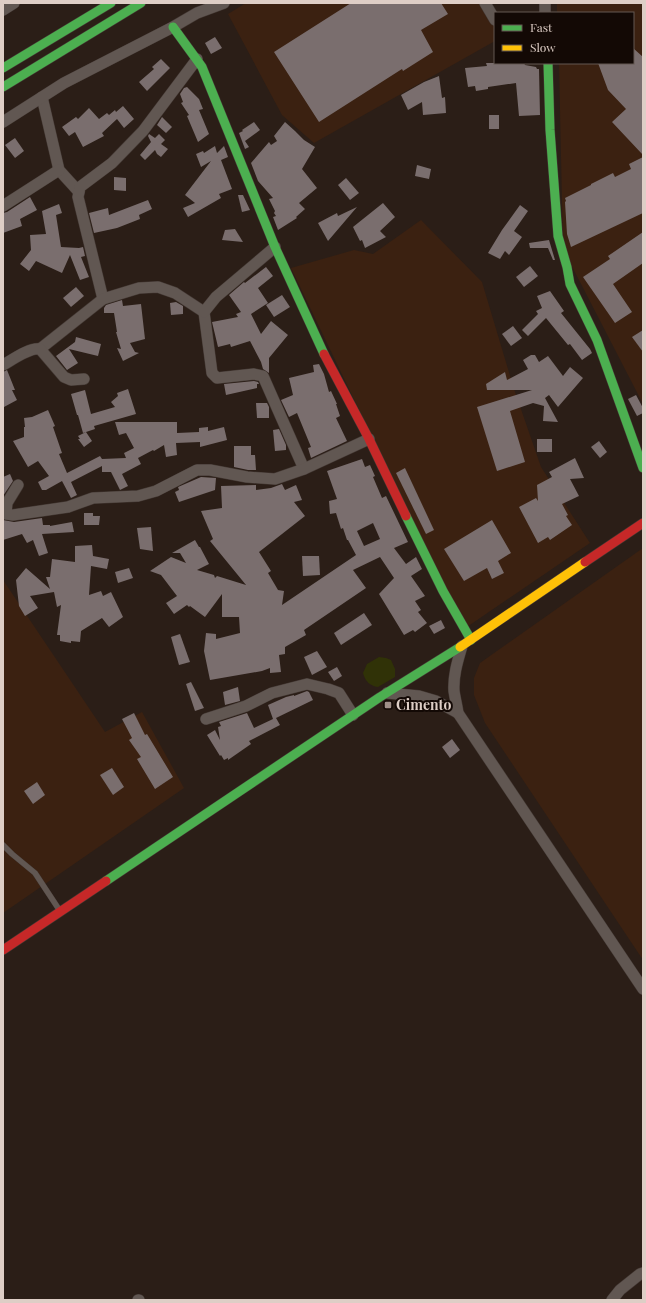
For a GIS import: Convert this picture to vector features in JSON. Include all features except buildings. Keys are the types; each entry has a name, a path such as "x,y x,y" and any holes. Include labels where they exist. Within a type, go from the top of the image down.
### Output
{"main road":[{"path":"3,68 100,6 111,3"},
{"path":"3,88 141,3"},
{"path":"173,28 202,66 275,247 325,356 369,439 443,591 466,643"},
{"path":"548,64 551,137 558,236 567,267 570,284 597,340 643,468"},
{"path":"3,950 380,697 466,643 643,523"}],"street":[{"path":"3,10 14,3"},
{"path":"3,122 64,83 173,28 197,13 224,3"},
{"path":"485,3 494,18"},
{"path":"102,300 78,197 80,187 112,163 143,130 196,59"},
{"path":"42,97 59,170 79,192"},
{"path":"3,206 59,170"},
{"path":"275,247 216,297 204,312 212,373 216,378 254,374 263,376 304,469"},
{"path":"3,365 30,350 36,348 40,349 102,300 139,288 158,287 175,294 204,312"},
{"path":"40,349 64,377 71,380 84,379"},
{"path":"18,484 7,503 6,514 13,515 68,507 93,498 138,496 156,491 197,470 210,470 247,477 275,480 304,469 369,439"},
{"path":"466,643 457,662 455,677 454,691 458,713 643,989"},
{"path":"206,719 246,706 272,693 307,684 339,693 353,715"},
{"path":"387,694 419,696 436,701 458,713"},
{"path":"612,1300 620,1290 643,1273"}],"lane":[{"path":"3,845 35,874 60,911"}],"shaded area":[{"path":"246,3 482,3 494,23 494,42 314,143 282,115 228,14"},
{"path":"557,3 643,3 643,404 563,249 559,64 634,64 634,12 557,12"},
{"path":"421,220 482,282 514,389 541,467 590,543 464,629 291,268 354,250 373,254"},
{"path":"643,548 643,960 485,723 474,695 474,678 480,663"},
{"path":"3,580 105,732 142,712 184,788 3,913"},
{"path":"379,657 391,660 395,669 395,677 378,687 368,683 363,673 367,664"}],"traffic: fast":[{"path":"3,68 111,3"},
{"path":"3,87 141,3"},
{"path":"173,27 202,67 275,247 324,354"},
{"path":"548,64 550,130 558,236 567,267 570,284 597,340 643,468"},
{"path":"406,516 443,591 471,640"},
{"path":"106,881 380,697 460,647"}],"traffic: slow":[{"path":"460,647 585,562"}],"traffic: jam":[{"path":"324,354 369,439 406,516"},
{"path":"585,562 643,523"},
{"path":"3,950 106,881"}],"place":[{"name":"Cimento","path":"388,705"}]}
